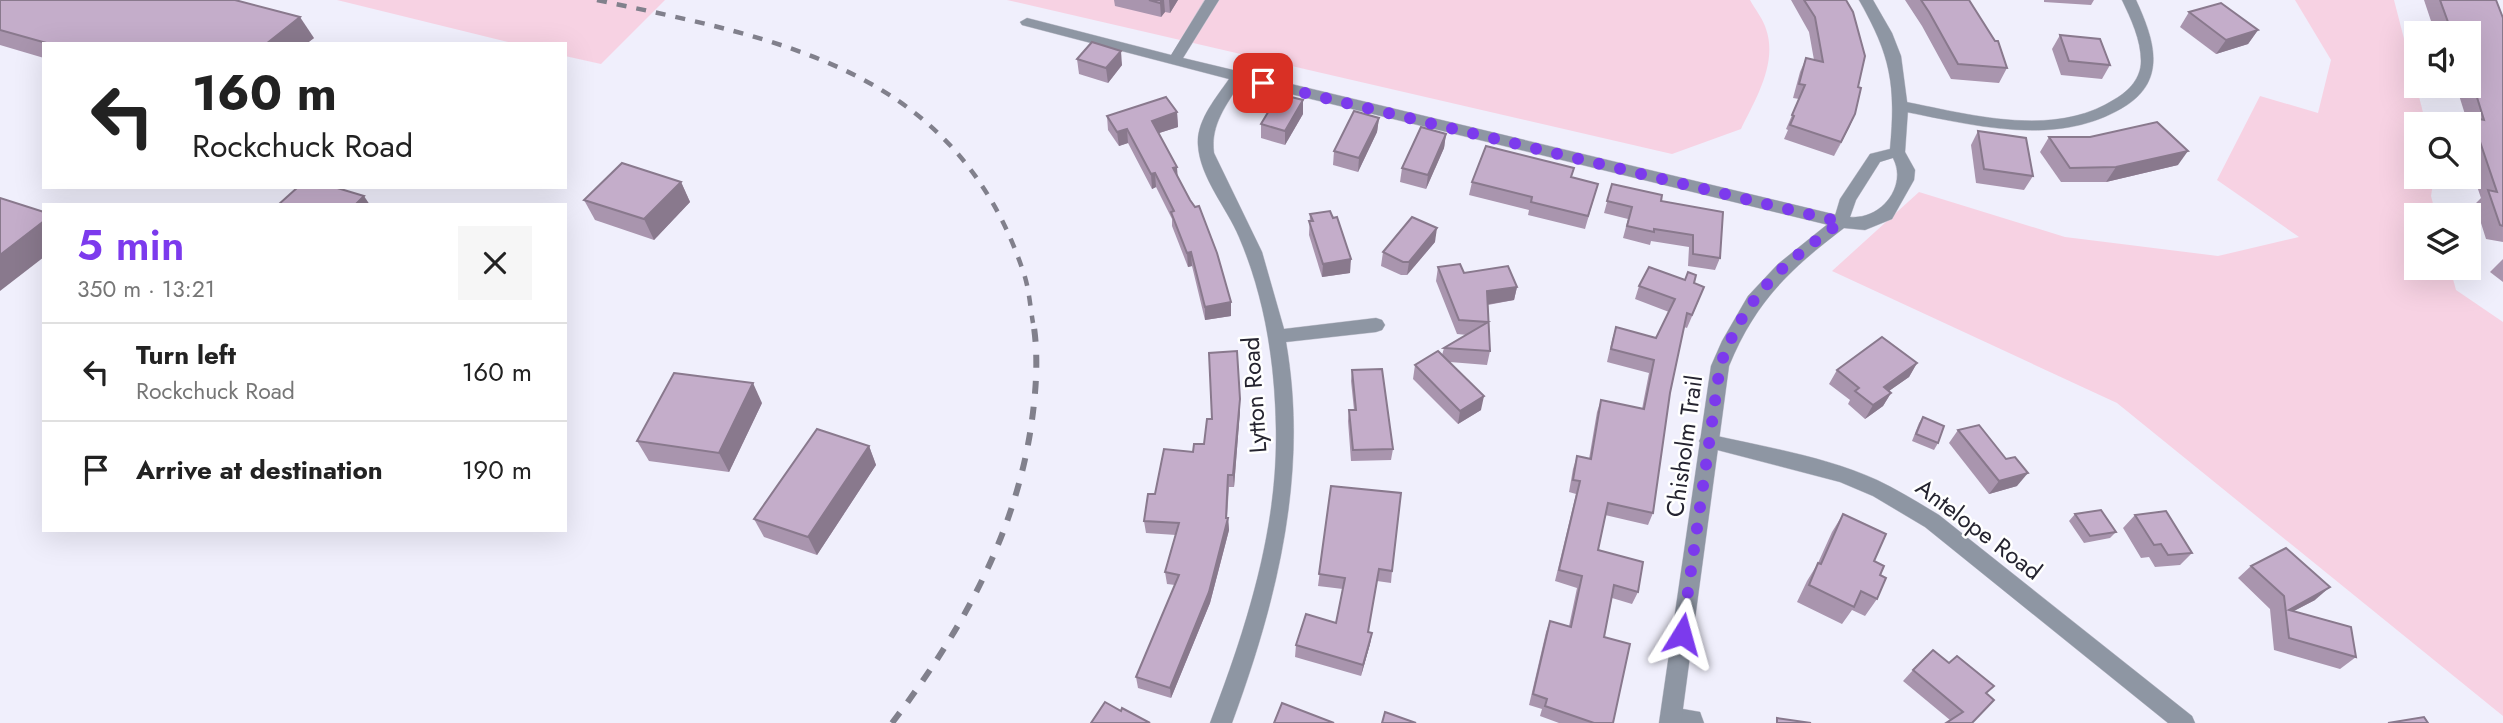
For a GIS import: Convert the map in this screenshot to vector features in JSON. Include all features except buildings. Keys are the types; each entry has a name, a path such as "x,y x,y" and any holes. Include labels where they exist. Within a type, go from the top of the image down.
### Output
{"street":[{"path":"1174,61 1212,0"},
{"path":"1027,22 1237,77 1841,222 1865,224 1886,215 1906,180 1907,170 1897,152 1901,132 1901,106 1894,56 1885,33 1866,0"},
{"path":"1901,106 1991,122 2045,125 2095,116 2119,105 2135,92 2145,78 2148,63 2145,40 2129,0"},
{"name":"Lytton Road","path":"1221,723 1252,638 1266,586 1279,522 1284,453 1283,389 1265,286 1247,235 1209,162 1205,145 1213,116 1237,77"},
{"path":"1841,222 1848,199 1875,159 1897,152"},
{"name":"Chisholm Trail","path":"1670,720 1720,366 1732,332 1749,304 1769,281 1841,222"},
{"path":"1276,337 1376,325"},
{"name":"Antelope Road","path":"1708,441 1824,470 1862,483 1896,499 1932,521 2184,723"},
{"path":"1670,720 1692,719 1693,723"}],"shaded area":[{"path":"337,0 665,0 601,64 567,56 567,42 508,42"},
{"path":"1007,0 1750,0 1766,29 1769,55 1763,81 1741,129 1672,154"},
{"path":"2295,0 2394,0 2404,39 2404,98 2419,98 2423,112 2404,112 2404,189 2432,189 2433,203 2404,203 2404,280 2453,280 2456,290 2503,322 2503,716 2117,403 1832,271 1919,192 2065,237 2218,256 2299,237 2217,180 2260,96 2318,113 2331,60"}],"railway":[{"path":"597,0 731,30 794,50 853,74 907,107 953,149 993,203 1023,271 1033,323"},
{"path":"892,723 917,690 961,620 997,547 1012,508 1033,414 1036,361 1033,321"}],"route":[{"path":"1263,83 1841,222 1769,281 1749,304 1732,332 1720,366 1682,634"}]}
